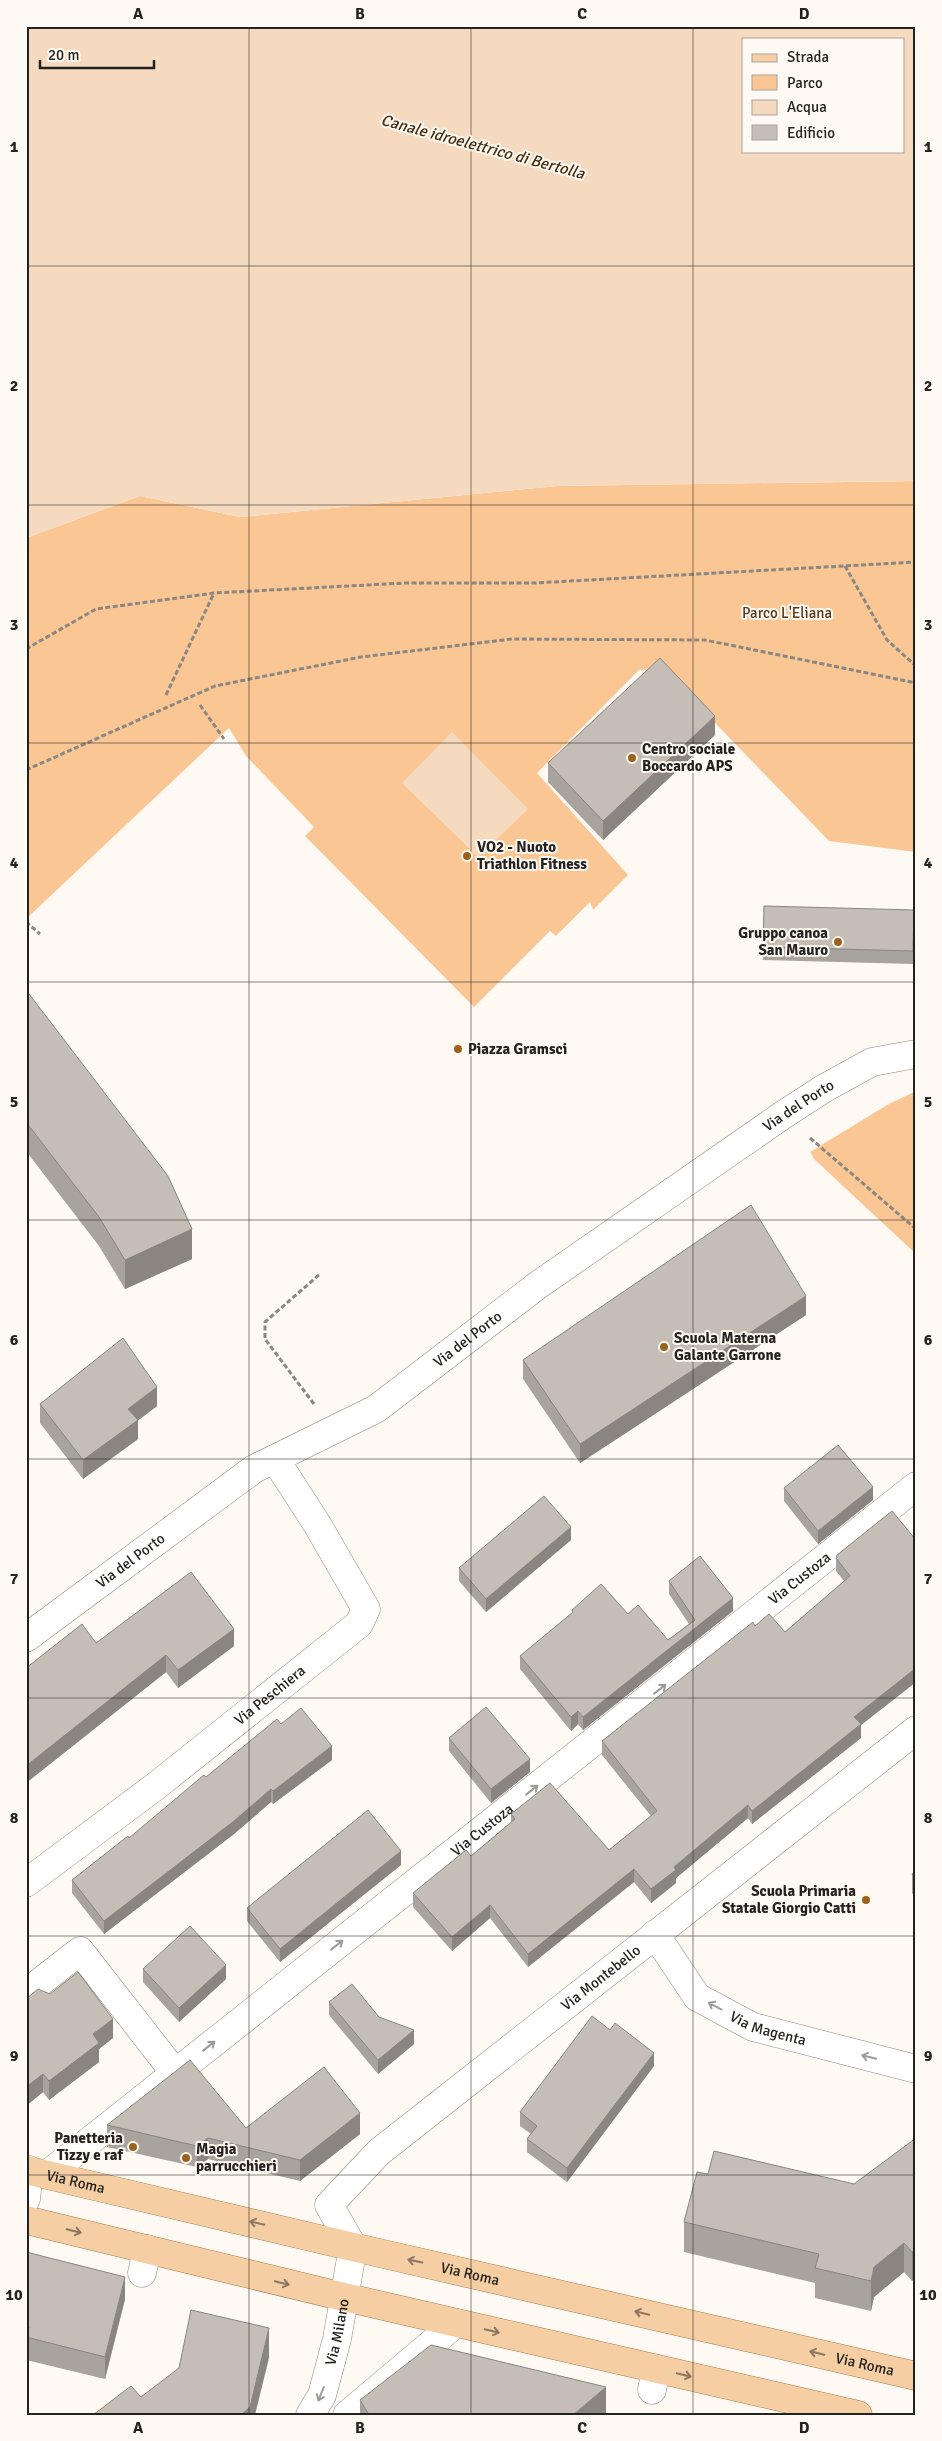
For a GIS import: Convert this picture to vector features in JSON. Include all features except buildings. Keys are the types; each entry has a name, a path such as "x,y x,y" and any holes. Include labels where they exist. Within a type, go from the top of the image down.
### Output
{"main road":[{"name":"Via Roma","path":"34,2171 184,2199 353,2247 671,2312 916,2376"},
{"path":"26,2220 144,2261 344,2297 456,2323 654,2379 858,2415"}],"street":[{"name":"Via del Porto","path":"26,1638 254,1469 376,1409 538,1284 783,1115 823,1089 872,1062 916,1054"},
{"name":"Via Peschiera","path":"26,1883 156,1786 359,1624 366,1609 318,1524 275,1459"},
{"name":"Via Custoza","path":"34,2171 176,2073 916,1486"},
{"name":"Via Montebello","path":"353,2247 329,2205 379,2152 916,1730"},
{"name":"Via Magenta","path":"655,1934 697,1997 753,2027 916,2069"},
{"path":"26,1993 80,1951 176,2073"},
{"path":"26,2199 34,2171"},
{"name":"Via Milano","path":"310,2415 322,2395 337,2339 353,2247"},
{"path":"347,2415 456,2323"}],"path":[{"path":"26,649 96,608 214,592 405,583 535,583 916,562"},
{"path":"845,566 887,640 916,666"},
{"path":"166,695 214,592"},
{"path":"26,770 215,686 361,657 512,640 705,640 916,683"},
{"path":"200,705 224,739"},
{"path":"26,922 40,934"},
{"path":"783,1115 916,1229"},
{"path":"320,1274 265,1322 265,1339 334,1430"}],"green space":[{"name":"Parco L'Eliana","path":"916,481 916,852 829,841 663,669 639,670 537,773 628,875 593,910 590,902 556,936 550,931 474,1007 305,836 314,827 246,756 229,728 26,919 26,538 140,496 240,517 557,486"},
{"path":"916,1091 916,1254 814,1159 810,1152 887,1105"}],"water":[{"name":"Canale idroelettrico di Bertolla","path":"26,26 916,26 916,481 557,486 240,517 140,496 26,538"},
{"path":"452,732 528,809 478,857 402,783"}],"place":[{"name":"Centro sociale Boccardo APS","path":"632,758"},
{"name":"VO2 - Nuoto Triathlon Fitness","path":"467,856"},
{"name":"Gruppo canoa San Mauro","path":"838,942"},
{"name":"Piazza Gramsci","path":"458,1049"},
{"name":"Scuola Materna Galante Garrone","path":"664,1347"},
{"name":"Scuola Primaria Statale Giorgio Catti","path":"866,1900"},
{"name":"Panetteria Tizzy e raf","path":"133,2147"},
{"name":"Magia parrucchieri","path":"186,2158"}]}
